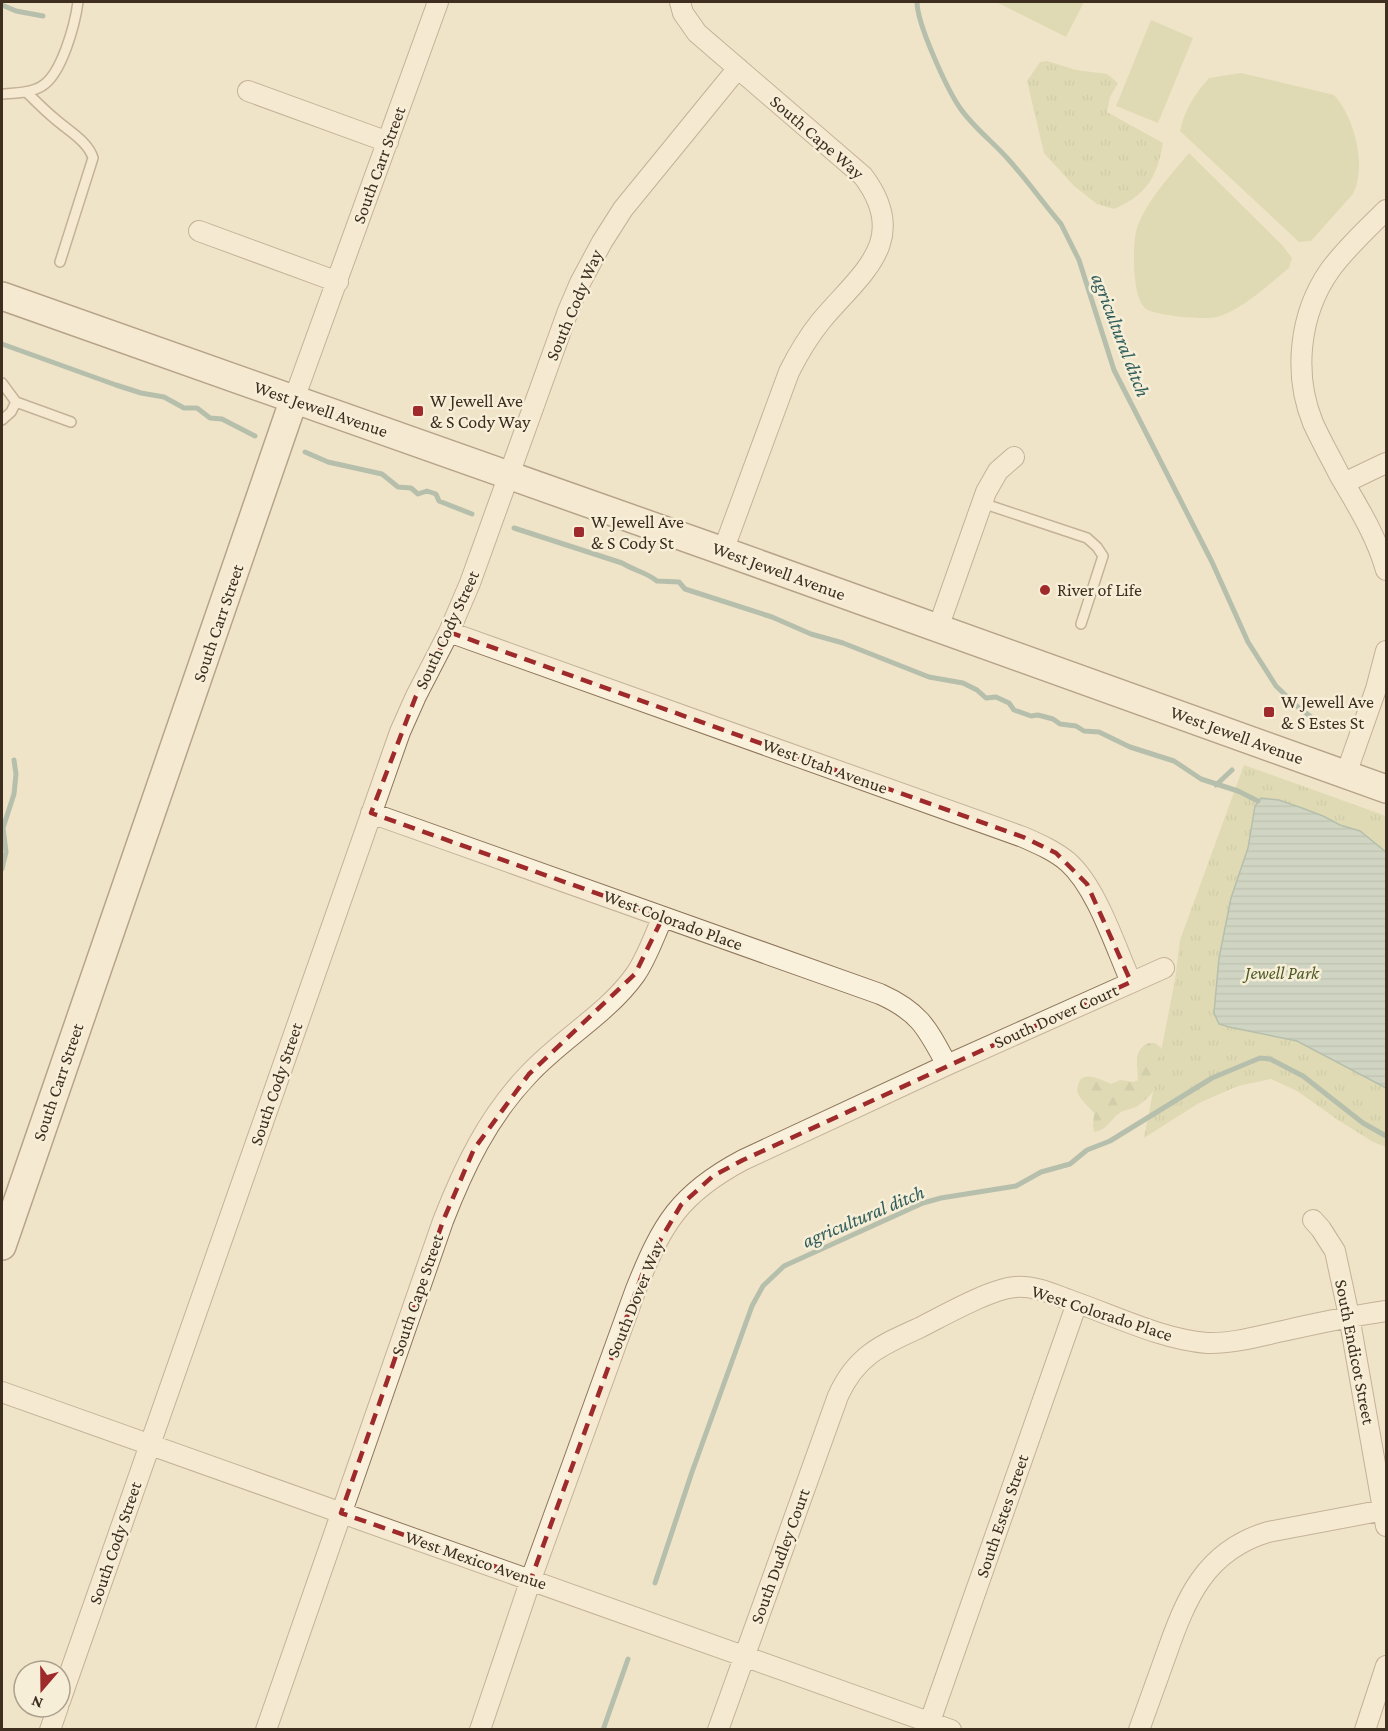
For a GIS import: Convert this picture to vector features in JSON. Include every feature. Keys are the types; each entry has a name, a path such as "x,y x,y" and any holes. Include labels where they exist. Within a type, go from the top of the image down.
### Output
{"main road":[{"name":"West Jewell Avenue","path":"2,297 723,551 1386,789"},
{"name":"South Carr Street","path":"2,1246 294,399"}],"street":[{"name":"South Carr Street","path":"294,399 438,2"},
{"name":"South Cape Way","path":"680,2 683,13 697,33 863,176 877,196 882,217 879,247 871,264 820,322 789,372 723,551"},
{"name":"South Cody Way","path":"509,475 568,311 602,242 637,190 738,68"},
{"path":"248,92 388,142"},
{"path":"1386,210 1331,269 1314,297 1304,333 1302,372 1305,399 1317,431 1374,534 1386,570"},
{"path":"199,231 338,282"},
{"path":"938,628 982,503 994,477 1014,457"},
{"path":"1344,483 1386,463"},
{"name":"South Cody Street","path":"72,1666 404,723 470,584 509,475"},
{"name":"West Utah Avenue","path":"449,632 1023,837 1047,848 1067,861 1083,878 1131,982"},
{"path":"1346,774 1376,689 1386,651"},
{"name":"West Colorado Place","path":"371,813 894,1001 906,1007 923,1023 947,1065"},
{"name":"South Cape Street","path":"266,1730 443,1221 474,1149 499,1110 529,1074 557,1046 608,1004 635,974 663,917"},
{"name":"South Dover Court","path":"947,1065 1164,968"},
{"name":"South Dover Way","path":"531,1579 643,1272 660,1235 681,1205 713,1176 743,1160 947,1065"},
{"name":"South Endicot Street","path":"1314,1220 1335,1251 1385,1518"},
{"name":"West Colorado Place","path":"843,1384 857,1364 875,1349 1004,1289 1015,1287 1032,1288 1158,1332 1207,1342 1244,1340 1349,1316 1386,1311"},
{"name":"South Estes Street","path":"928,1726 1077,1303"},
{"name":"South Dudley Court","path":"718,1730 843,1384"},
{"name":"West Mexico Avenue","path":"2,1392 744,1655 928,1726 951,1730"},
{"path":"1139,1730 1180,1613 1200,1578 1212,1563 1250,1537 1268,1532 1385,1518"},
{"path":"480,1730 531,1579"},
{"path":"1365,1730 1386,1666"}],"lane":[{"path":"2,94 26,92 45,84 54,73 64,53 78,2"},
{"path":"26,92 86,145 93,158 60,262"},
{"path":"2,383 16,402 71,422"},
{"path":"2,420 11,412 16,402"},
{"path":"982,503 1087,538 1097,547 1103,556 1081,624"}],"highlighted area":[{"path":"449,632 1023,837 1056,853 1087,884 1131,982 743,1160 713,1176 681,1205 646,1264 531,1579 341,1513 443,1221 474,1149 529,1074 635,974 663,917 371,813 416,696"}],"green space":[{"path":"996,2 1084,2 1066,37"},
{"path":"1151,20 1193,38 1158,123 1116,106"},
{"path":"1047,61 1076,70 1107,74 1118,83 1110,97 1107,112 1163,143 1161,155 1149,184 1125,204 1114,209 1097,204 1074,186 1044,153 1027,81 1040,62"},
{"path":"1241,73 1334,95 1348,116 1359,156 1357,183 1353,194 1311,241 1299,242 1180,131 1191,103 1209,78"},
{"path":"1189,153 1282,245 1292,258 1289,268 1264,289 1236,308 1217,317 1180,317 1150,311 1141,302 1135,282 1135,236 1141,218 1167,179"},
{"name":"Jewell Park","path":"1244,765 1386,816 1386,1147 1373,1142 1338,1120 1297,1091 1271,1079 1238,1086 1199,1103 1144,1138 1175,980 1180,940"},
{"path":"1149,1043 1155,1043 1165,1051 1156,1087 1139,1105 1121,1112 1103,1129 1094,1132 1094,1113 1078,1093 1080,1080 1092,1077 1111,1084 1120,1080 1134,1082 1138,1080 1138,1054 1140,1049"}],"water":[{"path":"1261,798 1279,800 1360,831 1386,852 1386,1088 1297,1041 1219,1024 1214,1013 1219,958 1231,898 1248,848 1255,806"}],"waterway":[{"name":"agricultural ditch","path":"917,2 922,25 934,56 960,108 1015,167 1061,224 1079,260 1114,370 1212,562 1248,642 1276,686 1310,716"},
{"path":"2,5 16,11 43,16"},
{"path":"2,344 116,385 164,397 184,408 197,408 210,418 222,419 255,436"},
{"path":"305,452 328,462 382,474 398,487 411,488 418,494 427,491 436,494 439,501 472,514"},
{"path":"514,528 622,563 657,581 679,582 685,589 772,617 811,634 843,643 929,677 963,683 986,698 996,697 1009,703 1014,710 1031,716 1038,715 1053,719 1060,724 1076,726 1084,731 1099,732 1130,747 1174,761 1201,779 1238,791 1258,801"},
{"path":"2,869 6,852 3,828 14,794 16,774 14,760"},
{"path":"1216,785 1232,770"},
{"name":"agricultural ditch","path":"655,1583 752,1306 763,1286 784,1266 923,1203 1016,1186 1041,1172 1070,1164 1087,1150 1110,1141 1212,1078 1260,1058 1270,1059 1303,1076 1363,1123 1386,1136"},
{"name":"agricultural ditch","path":"603,1730 628,1659"}],"place":[{"name":"W Jewell Ave & S Cody Way","path":"418,411"},
{"name":"W Jewell Ave & S Cody St","path":"579,532"},
{"name":"River of Life","path":"1045,590"},
{"name":"W Jewell Ave & S Estes St","path":"1269,712"}]}
